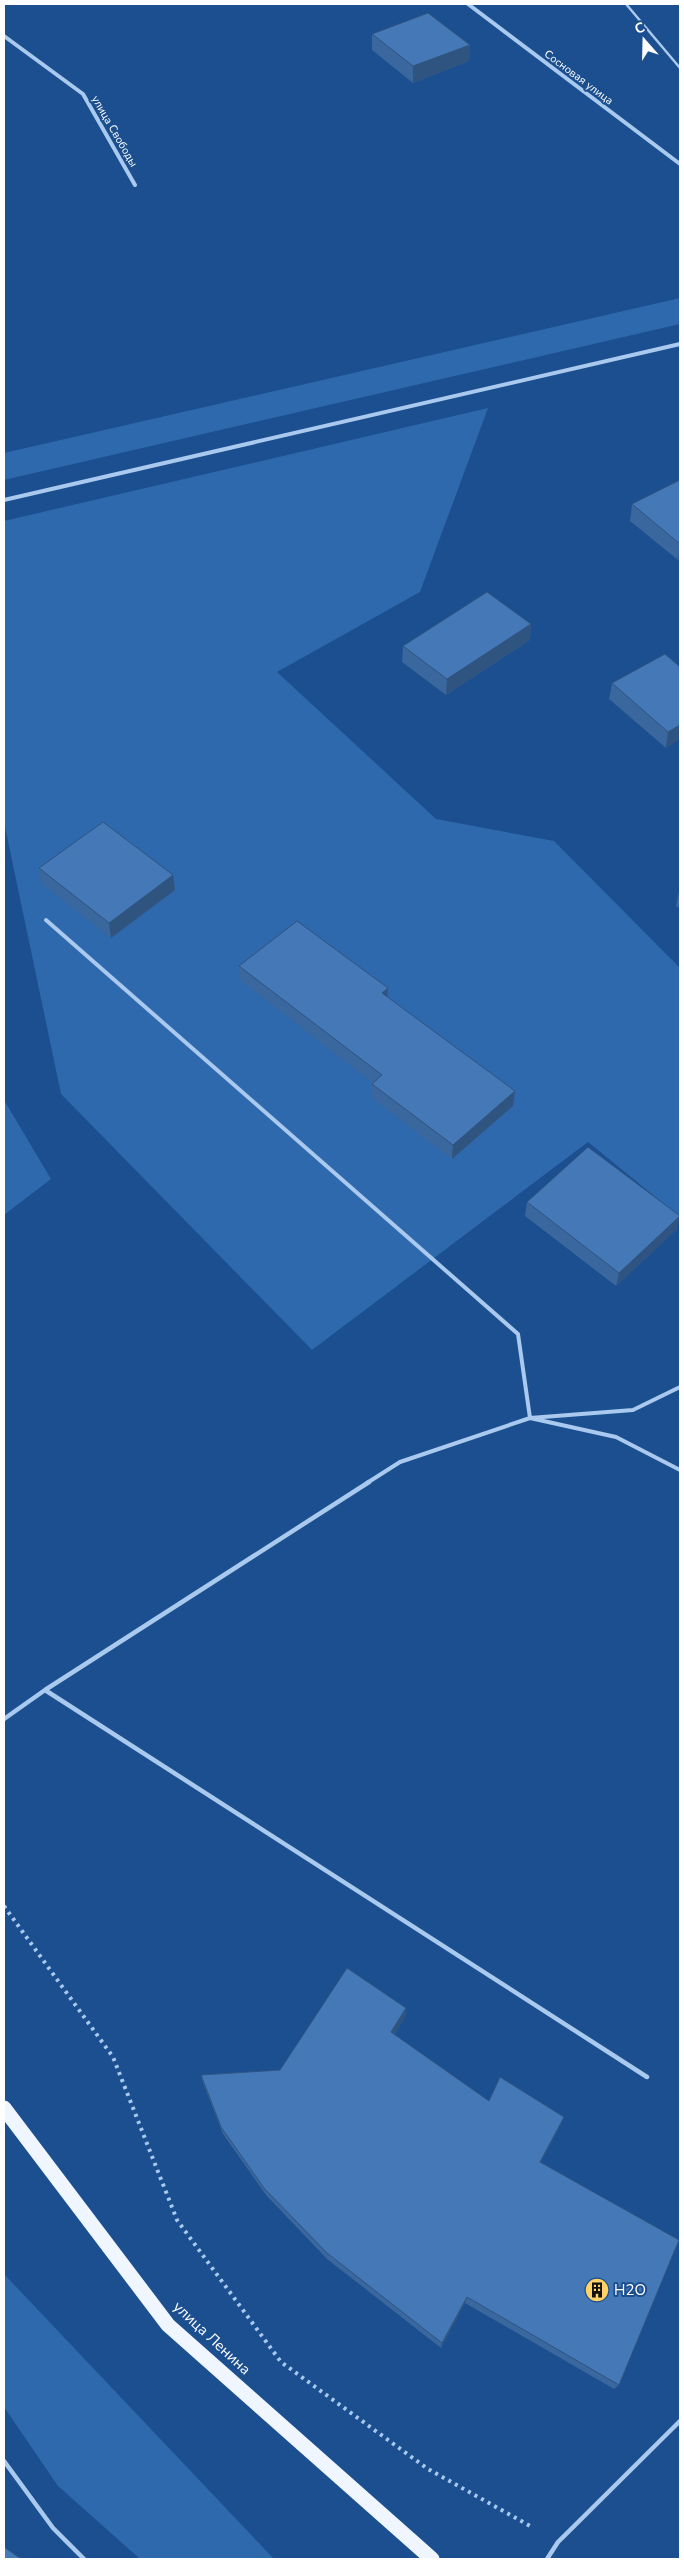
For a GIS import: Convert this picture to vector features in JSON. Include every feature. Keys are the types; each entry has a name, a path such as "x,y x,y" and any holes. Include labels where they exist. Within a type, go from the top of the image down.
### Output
{"main road":[{"name":"улица Ленина","path":"4,2108 168,2325 432,2559"}],"street":[{"name":"Сосновая улица","path":"468,4 680,164"},
{"name":"улица Свободы","path":"4,36 83,94 135,185"},
{"path":"4,500 680,344"}],"lane":[{"path":"626,4 680,68"},
{"path":"46,920 518,1334 530,1418"},
{"path":"4,1719 45,1690 400,1462 530,1418 633,1410 680,1387"},
{"path":"530,1418 616,1437 680,1470"},
{"path":"45,1690 647,2077"},
{"path":"547,2559 558,2542 680,2421"},
{"path":"4,2461 53,2528 84,2559"}],"path":[{"path":"4,1906 113,2057 176,2220 281,2362 428,2469 558,2542"}],"shaded area":[{"path":"680,298 680,324 4,480 4,453"},
{"path":"488,408 420,592 277,672 436,819 554,841 680,968 680,1217 588,1142 312,1350 61,1094 4,822 4,521"},
{"path":"4,1100 51,1179 4,1215"},
{"path":"4,2274 274,2559 140,2559 58,2486 4,2407"}],"building":[{"path":"428,13 470,45 413,66 372,34"},
{"path":"680,480 680,544 632,504"},
{"path":"487,592 531,624 447,679 403,646"},
{"path":"665,654 680,667 680,725 668,732 612,683"},
{"path":"103,822 173,875 109,923 39,868"},
{"path":"297,921 388,988 382,993 515,1091 453,1145 372,1084 382,1075 239,966"},
{"path":"588,1147 680,1216 619,1273 527,1202"},
{"path":"347,1968 406,2008 391,2032 489,2101 500,2077 564,2117 540,2162 679,2240 619,2385 467,2297 442,2343 327,2253 264,2188 221,2127 201,2075 280,2070"},
{"path":"4,2547 21,2559 4,2559"}],"place":[{"name":"H2O","path":"597,2290"}]}
